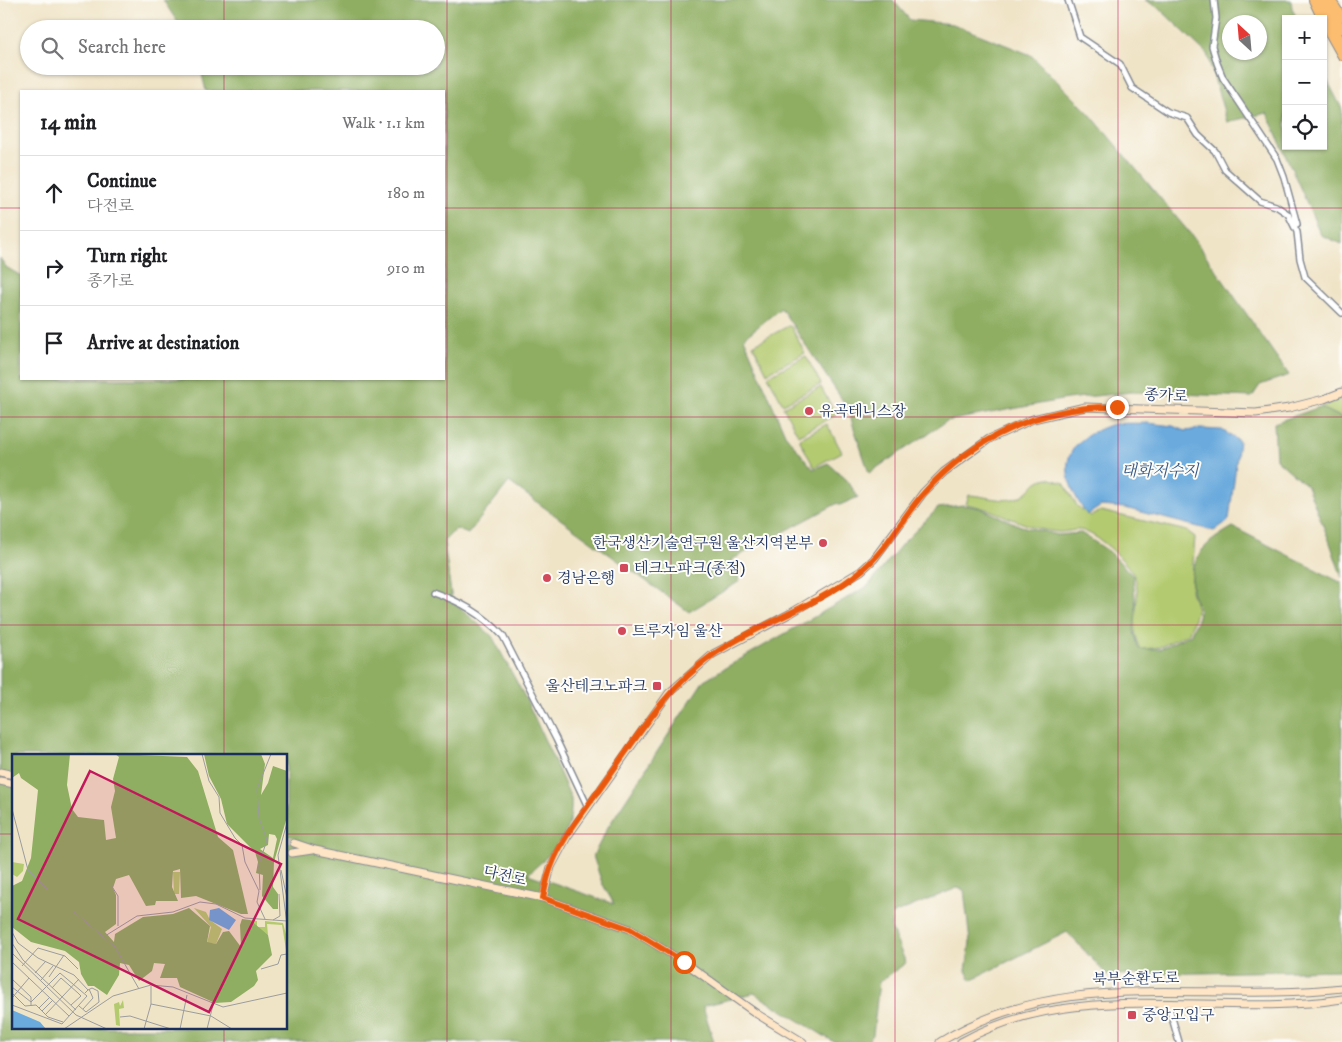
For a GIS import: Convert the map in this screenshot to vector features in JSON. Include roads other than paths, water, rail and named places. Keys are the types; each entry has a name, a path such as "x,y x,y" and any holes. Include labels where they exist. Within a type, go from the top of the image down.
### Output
{"highway":[{"path":"1313,0 1320,15"},
{"path":"1319,0 1342,44"},
{"path":"1326,0 1342,29"},
{"path":"1331,0 1342,17"},
{"path":"1327,29 1342,56"}],"main road":[{"name":"종가로","path":"543,898 551,867 567,837 669,694 683,680 724,647 791,613 861,571 874,559 923,493 944,472 972,450 1003,430 1048,414 1085,407 1256,413 1289,408 1342,392"},
{"name":"다전로","path":"294,843 315,850 543,898 630,929 684,962 757,1014 803,1042"},
{"name":"다전로","path":"292,853 315,850"},
{"name":"북부순환도로","path":"940,1042 997,1013 1025,1004 1066,996 1153,992 1288,992 1342,988"},
{"name":"북부순환도로","path":"961,1042 1000,1024 1052,1009 1084,1005 1288,1004 1342,999"}],"street":[{"path":"1068,0 1080,37 1120,64 1132,88 1168,112 1187,118 1204,142 1215,151 1225,170 1260,201 1276,206 1288,214 1298,232"},
{"path":"1214,0 1216,18 1212,46 1223,78 1277,159 1288,190 1298,232 1300,259 1305,277 1342,313"},
{"path":"433,592 468,606 494,626 503,636 556,739 588,807"},
{"path":"1168,1004 1179,1042"}],"water":[{"name":"태화저수지","path":"1148,423 1173,426 1185,431 1200,429 1222,430 1239,441 1229,520 1214,531 1125,508 1101,506 1087,515 1071,486 1068,474 1068,462 1072,451 1080,441 1110,425"}],"tunnel":[{"path":"288,842 294,843"}],"place":[{"name":"유곡테니스장","path":"809,411"},
{"name":"한국생산기술연구원 울산지역본부","path":"823,543"},
{"name":"테크노파크(종점)","path":"624,568"},
{"name":"경남은행","path":"547,578"},
{"name":"트루자임 울산","path":"622,631"},
{"name":"울산테크노파크","path":"657,686"},
{"name":"중앙고입구","path":"1132,1015"}]}
